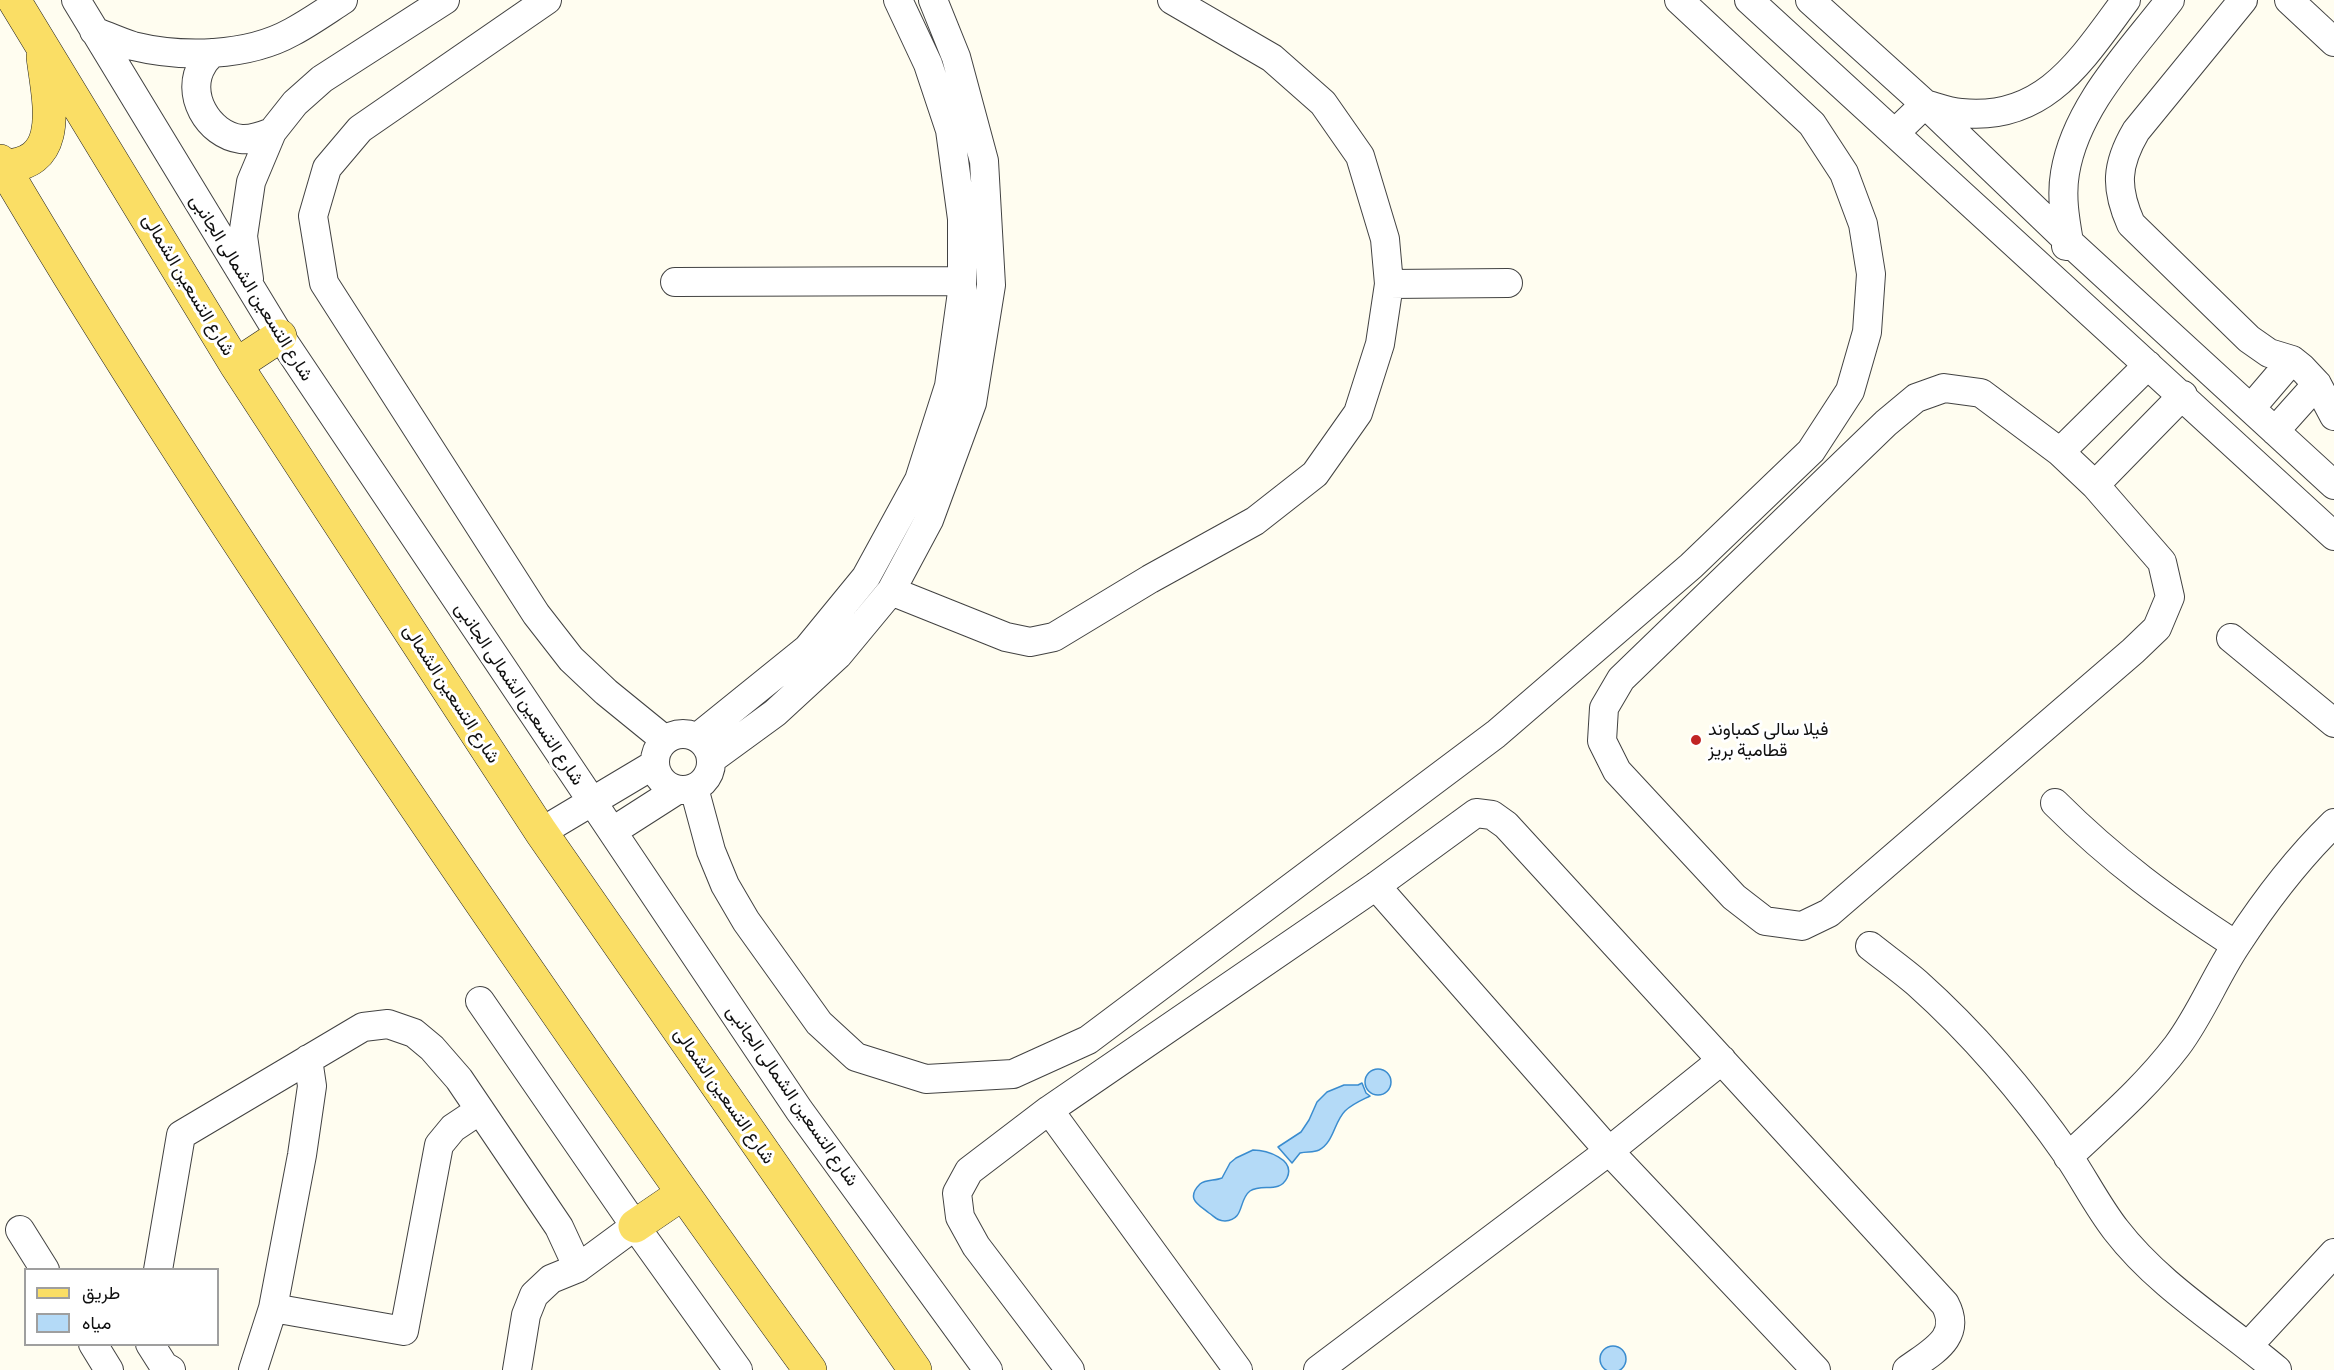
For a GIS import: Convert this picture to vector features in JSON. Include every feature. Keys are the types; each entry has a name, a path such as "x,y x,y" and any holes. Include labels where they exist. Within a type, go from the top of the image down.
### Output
{"main road":[{"name":"شارع التسعين الشمالى","path":"14,0 236,366 541,832 915,1370"},
{"path":"1,163 19,166 34,159 44,146 49,130 50,113 42,47"},
{"path":"1,163 238,542 458,870 682,1194 810,1370"},
{"path":"236,366 280,336"},
{"path":"635,1226 682,1194"}],"street":[{"name":"شارع التسعين الشمالى الجانبى","path":"76,0 280,336 799,1110 988,1370"},
{"path":"94,31 132,45 162,51 212,53 252,47 290,33 343,0"},
{"path":"250,290 243,236 250,182 272,132 295,103 322,79 445,0"},
{"path":"547,0 360,129 327,168 313,216 324,283 536,614 571,659 606,692 660,752 661,780 685,789 725,885 746,921 819,1023 856,1057 926,1079 1013,1074 1088,1040 1496,734 1690,566 1811,452 1850,391 1867,332 1871,274 1863,224 1844,173 1812,124 1679,0"},
{"path":"705,748 807,648 866,577 920,480 949,386 962,281 962,219 950,130 928,64 898,0"},
{"path":"705,748 775,713 838,655 891,591 929,520 972,403 991,285 984,161 956,57 933,0"},
{"path":"891,591 1006,637 1030,642 1054,637 1150,579 1255,521 1315,474 1358,413 1380,344 1389,284 1385,239 1360,156 1323,103 1272,58 1172,0"},
{"path":"1749,0 2183,395 2334,536"},
{"path":"1810,0 1925,104 2069,242 2334,484"},
{"path":"1925,104 1960,113 1997,112 2032,101 2062,81 2126,0"},
{"path":"2069,242 2063,208 2064,185 2074,140 2110,78 2170,0"},
{"path":"2242,0 2136,131 2126,148 2120,167 2119,186 2123,206 2131,224 2249,339 2269,352 2292,360 2317,384 2327,407 2334,416"},
{"path":"2289,0 2334,42"},
{"path":"212,53 202,64 197,80 197,96 202,112 212,125 225,134 241,139 258,138 272,132"},
{"path":"1895,133 1925,104"},
{"path":"2045,270 2069,242"},
{"path":"675,282 962,281"},
{"path":"1389,284 1508,284"},
{"path":"2251,408 2292,360"},
{"path":"2060,452 2148,365"},
{"path":"2275,431 2317,384"},
{"path":"1944,388 1981,393 2060,452 2095,485 2162,562 2170,597 2157,628 1829,913 1802,926 1765,921 1734,897 1617,771 1602,741 1604,708 1621,679 1886,423 1916,398 1944,388"},
{"path":"2095,485 2183,395"},
{"path":"2231,638 2334,723"},
{"path":"541,832 591,801 660,752 681,733 705,748"},
{"path":"613,831 685,789 702,784 708,777 705,748"},
{"path":"2055,803 2091,838 2141,880 2180,909 2236,945"},
{"path":"1070,1370 976,1246 960,1217 957,1193 969,1171 1049,1110 1376,886 1476,813 1492,815 1506,825 1945,1304 1951,1315 1951,1330 1942,1343 1907,1370"},
{"path":"2068,1157 2142,1088 2178,1045 2209,997 2236,945 2281,881 2334,823"},
{"path":"1376,886 1609,1151 1816,1370"},
{"path":"1870,946 1916,982 1965,1029 2002,1069 2068,1157 2116,1230 2153,1271 2277,1370"},
{"path":"480,1000 635,1226 738,1370"},
{"path":"158,1268 181,1135 363,1026 388,1024 414,1033 432,1048 459,1079 559,1227 578,1268"},
{"path":"253,1370 273,1308 302,1155 312,1086 308,1059"},
{"path":"1318,1370 1609,1151 1722,1060"},
{"path":"273,1308 404,1331 439,1145 453,1128 480,1110"},
{"path":"1049,1110 1238,1370"},
{"path":"519,1367 526,1314 534,1295 550,1279 578,1268 635,1226"},
{"path":"20,1230 44,1268"},
{"path":"2248,1346 2334,1253"},
{"path":"94,1346 109,1370"},
{"path":"151,1346 164,1366 171,1370"}],"water":[{"path":"1378,1069 1387,1073 1391,1082 1387,1091 1378,1095 1369,1091 1365,1082 1369,1073"},
{"path":"1362,1083 1366,1093 1370,1096 1345,1111 1324,1146 1317,1151 1300,1153 1292,1163 1278,1147 1301,1132 1317,1102 1327,1092 1344,1085"},
{"path":"1253,1150 1272,1154 1284,1161 1289,1171 1287,1178 1280,1186 1250,1191 1236,1217 1225,1221 1218,1220 1195,1201 1196,1189 1202,1182 1222,1178 1230,1163"},
{"path":"1608,1347 1618,1347 1625,1354 1625,1364 1618,1371 1608,1371 1601,1364 1601,1354"}],"place":[{"name":"فيلا سالى كمباوند قطامية بريز","path":"1696,740"}]}
